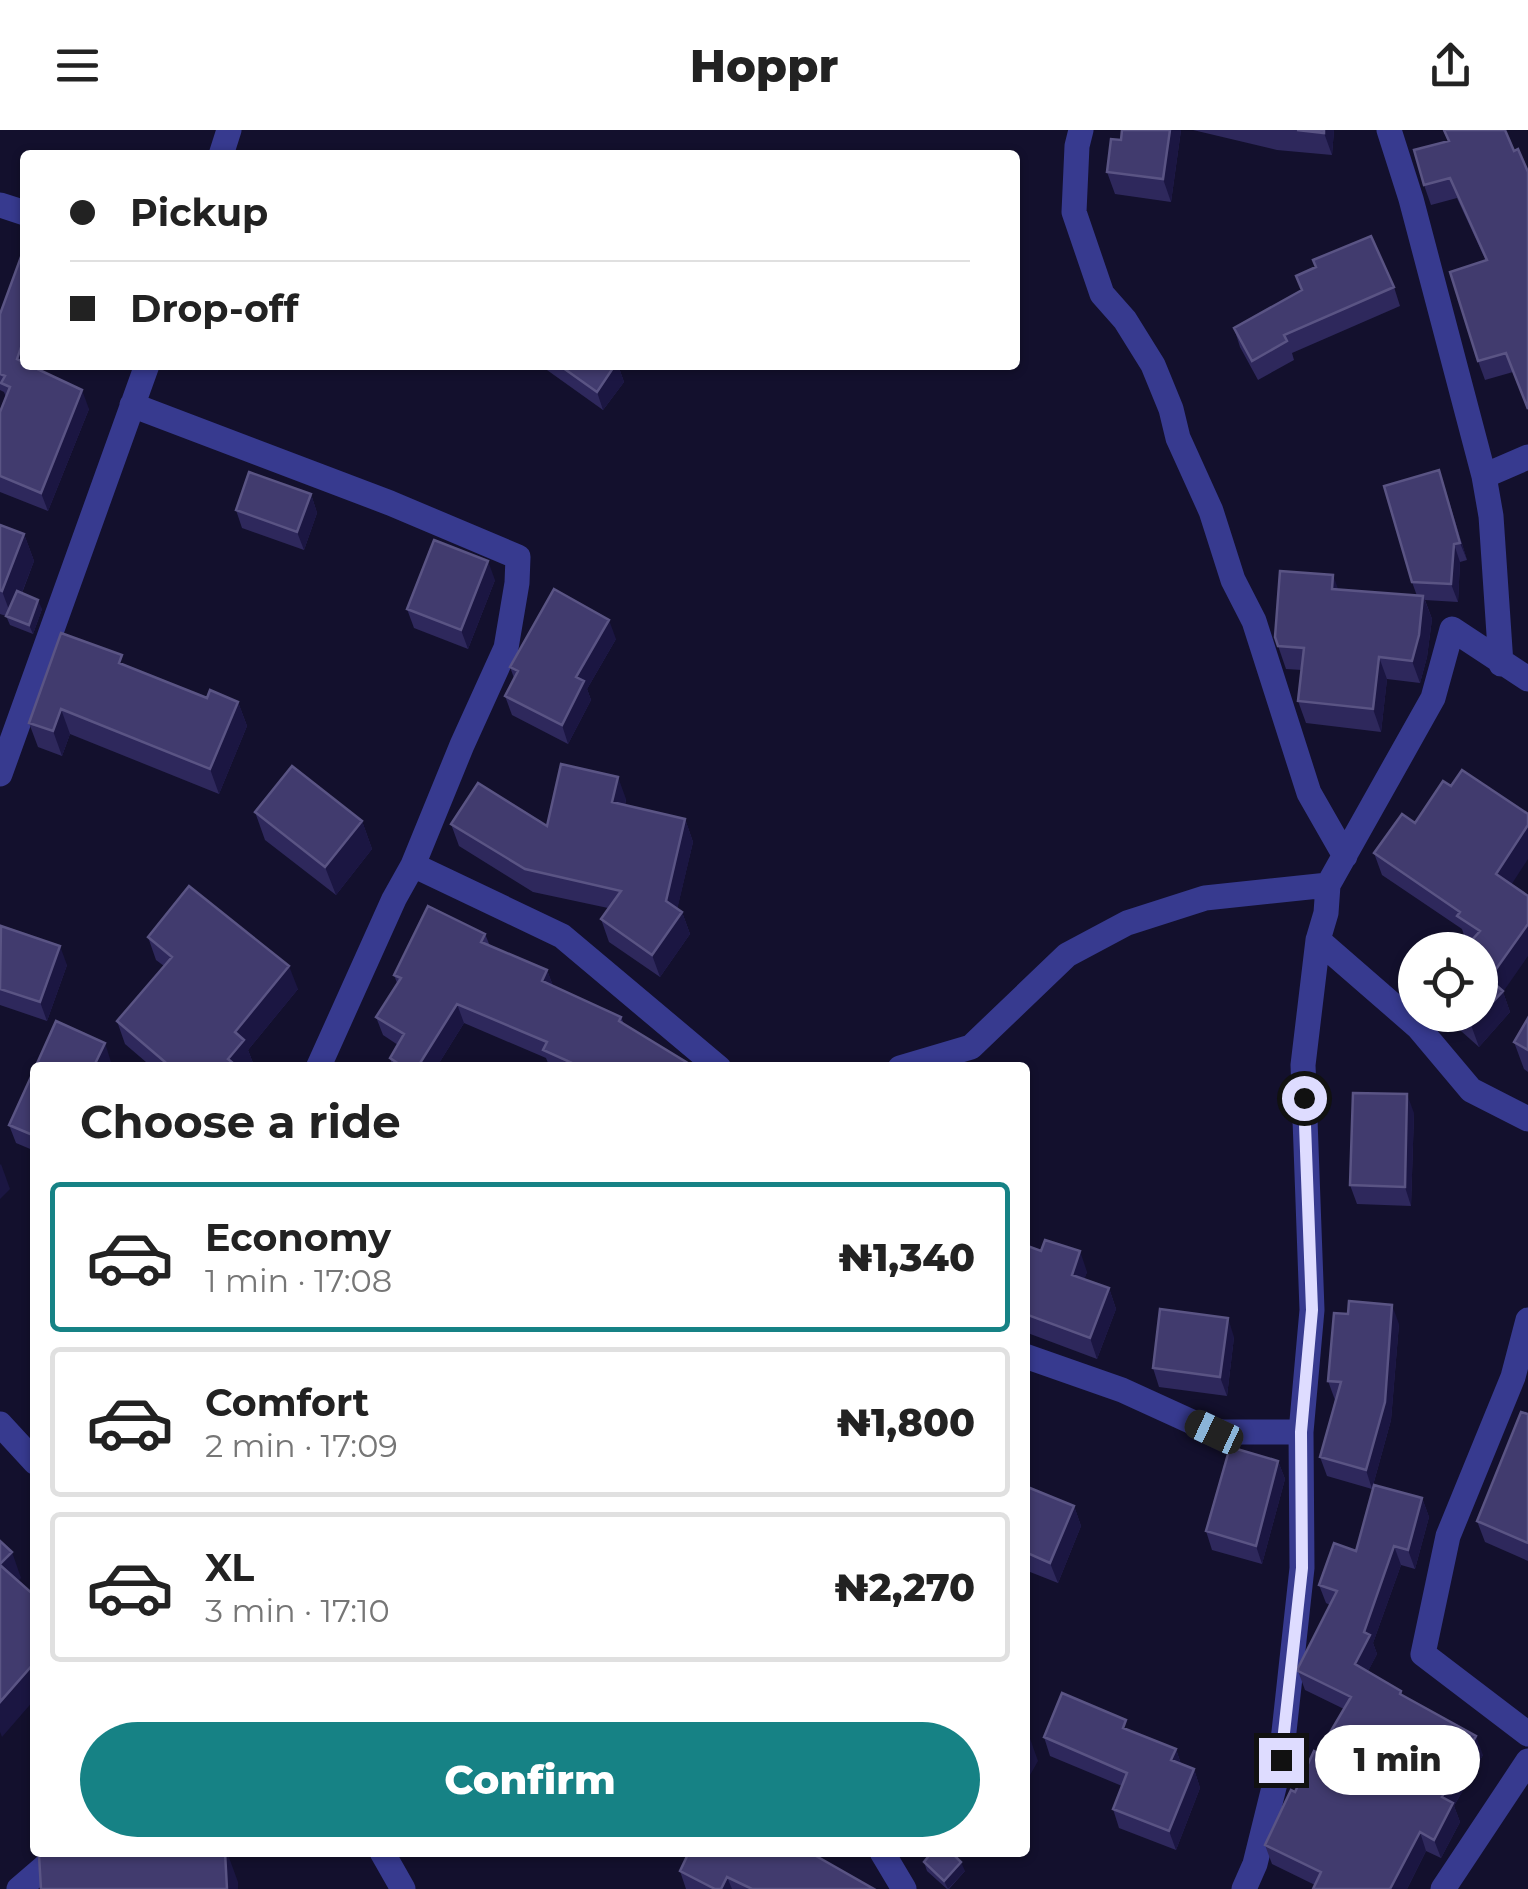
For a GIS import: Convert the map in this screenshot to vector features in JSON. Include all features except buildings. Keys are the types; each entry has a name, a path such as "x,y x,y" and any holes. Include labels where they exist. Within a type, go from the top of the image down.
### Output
{"street":[{"path":"1081,130 1074,212 1102,294 1125,320 1153,365 1178,438 1211,512 1233,580 1254,621 1310,793 1344,856"},
{"path":"1389,130 1484,476 1491,516 1501,664"},
{"path":"0,774 145,370"},
{"path":"132,406 390,503 518,557 518,583 506,648 413,865 321,1062"},
{"path":"1484,476 1528,457"},
{"path":"1244,1889 1255,1864 1281,1760 1302,1568 1301,1432 1312,1310 1303,1065 1328,885 1433,698 1452,629 1528,678"},
{"path":"413,865 562,936 713,1062"},
{"path":"920,1062 971,1047 1067,955 1127,923 1206,898 1328,885"},
{"path":"1318,940 1418,1027 1470,1090 1528,1118"},
{"path":"1528,1320 1520,1380 1448,1536 1424,1654 1528,1734"},
{"path":"1030,1358 1122,1390 1214,1432 1301,1432"},
{"path":"0,1424 30,1457"},
{"path":"1443,1889 1528,1761"},
{"path":"19,1889 56,1857"},
{"path":"385,1857 403,1889"},
{"path":"885,1857 904,1889"}],"route":[{"path":"1281,1760 1302,1568 1301,1432 1312,1310 1304,1098"}]}
